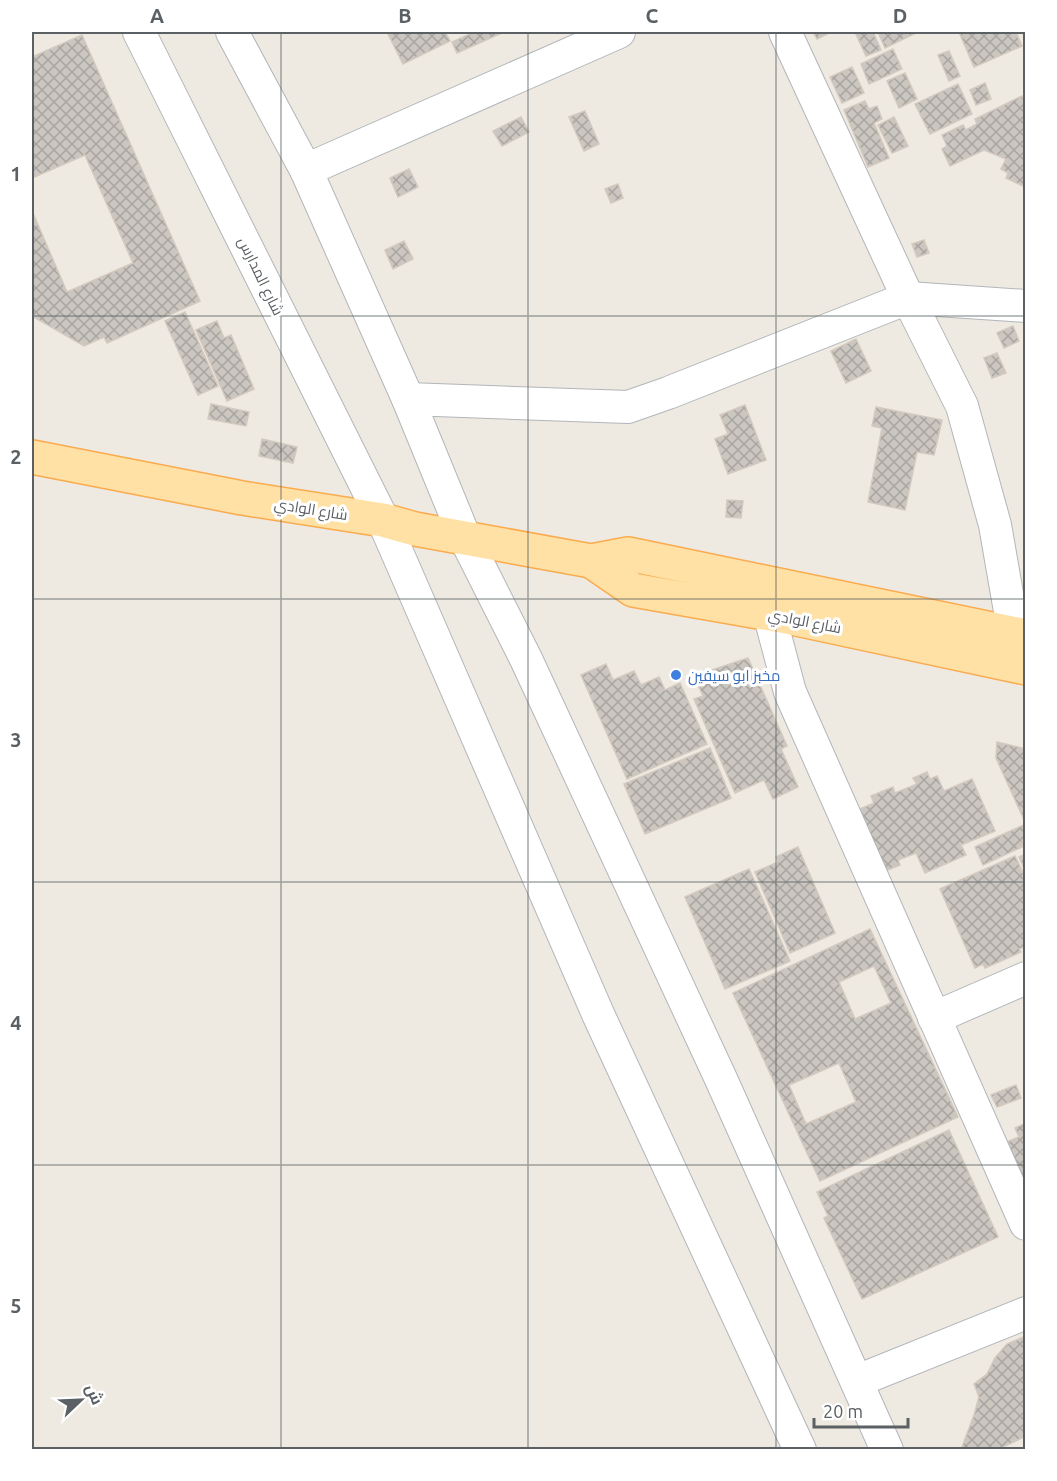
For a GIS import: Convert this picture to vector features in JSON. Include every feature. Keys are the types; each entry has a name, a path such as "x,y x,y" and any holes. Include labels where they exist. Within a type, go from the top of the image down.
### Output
{"main road":[{"name":"شارع الوادي","path":"32,457 242,498 383,520 415,529 591,561 628,554 1020,635"},
{"name":"شارع الوادي","path":"591,561 633,590 769,613 1026,668"}],"street":[{"name":"شارع المدارس","path":"139,32 383,520 594,1004 800,1449"},
{"path":"232,32 306,170 408,399 465,538 526,659 716,1068 887,1449"},
{"path":"306,170 619,32"},
{"path":"785,32 908,298 962,406 995,525 1020,635"},
{"path":"408,399 628,406 679,389 908,298 1026,306"},
{"path":"769,613 790,692 1026,1224"},
{"path":"934,1018 1026,978"},
{"path":"857,1381 1026,1313"}],"building":[{"path":"387,32 445,32 450,41 403,64"},
{"path":"474,32 504,32 457,53 452,42"},
{"path":"813,32 831,32 817,39"},
{"path":"855,32 873,32 881,50 866,56"},
{"path":"878,32 913,32 914,34 885,48"},
{"path":"959,32 1016,32 1022,46 974,67"},
{"path":"82,35 200,301 107,343 104,337 84,346 32,316 32,211 67,292 133,263 85,155 32,178 32,57"},
{"path":"893,49 902,69 869,84 861,64"},
{"path":"949,51 960,76 949,81 938,55"},
{"path":"852,67 864,93 842,103 830,77"},
{"path":"905,73 917,99 899,108 887,81"},
{"path":"985,83 991,99 976,105 970,90"},
{"path":"958,84 972,114 930,134 915,104"},
{"path":"1022,96 1026,104 1025,187 1006,178 1008,173 1001,169 1006,159 984,150 950,166 942,149 947,146 942,135 963,125 966,130 977,124 975,119"},
{"path":"865,101 869,109 877,106 882,119 874,123 889,158 868,167 844,110"},
{"path":"585,111 599,144 584,151 569,117"},
{"path":"521,117 529,132 502,146 493,131"},
{"path":"894,117 908,146 892,153 878,125"},
{"path":"409,169 418,187 398,197 390,178"},
{"path":"618,184 623,198 611,203 605,189"},
{"path":"924,240 929,253 917,257 912,244"},
{"path":"404,241 413,259 393,269 385,250"},
{"path":"185,312 218,386 198,395 165,321"},
{"path":"217,321 224,338 231,335 254,389 227,401 196,330"},
{"path":"1013,326 1019,341 1004,348 997,333"},
{"path":"856,339 871,371 846,383 831,351"},
{"path":"997,353 1006,373 992,378 984,358"},
{"path":"211,404 249,412 246,426 208,419"},
{"path":"745,405 766,460 728,474 715,439 728,434 720,415"},
{"path":"876,407 942,420 934,455 917,452 905,510 868,502 882,428 872,426"},
{"path":"262,439 297,447 293,463 259,456"},
{"path":"727,500 743,501 741,518 726,517"},
{"path":"748,658 787,746 781,749 798,787 773,799 764,780 735,793 694,699 703,696 694,676"},
{"path":"606,664 613,680 634,671 641,685 659,677 665,690 680,683 707,744 627,779 581,675"},
{"path":"997,742 1026,749 1025,822 996,758"},
{"path":"710,748 731,798 645,834 624,784"},
{"path":"927,772 930,779 937,776 944,791 972,779 995,831 961,845 966,855 925,873 916,853 898,860 900,865 880,873 853,812 874,803 871,796 893,787 895,793 917,784 913,778"},
{"path":"1026,824 1026,839 1022,841 1024,846 983,865 975,847"},
{"path":"798,847 835,933 790,953 755,872 778,862 776,857"},
{"path":"1026,854 1026,873 1019,857"},
{"path":"1015,856 1026,879 1026,946 1019,949 1021,952 985,968 983,964 975,968 940,889"},
{"path":"749,869 790,961 725,989 685,897"},
{"path":"870,929 958,1117 820,1181 733,993","holes":["874,966 891,1003 855,1019 839,982","839,1063 856,1102 806,1124 789,1085"]},
{"path":"1016,1085 1021,1098 997,1107 991,1095"},
{"path":"1026,1123 1026,1177 1023,1178 1007,1142 1019,1137 1015,1128"},
{"path":"949,1130 998,1237 862,1299 824,1218 828,1216 817,1192"},
{"path":"1026,1336 1026,1436 997,1450 964,1450 962,1447 979,1397 974,1384 987,1374 995,1358 1007,1344"}],"place":[{"name":"مخبز ابو سيفين","path":"676,675"}]}
